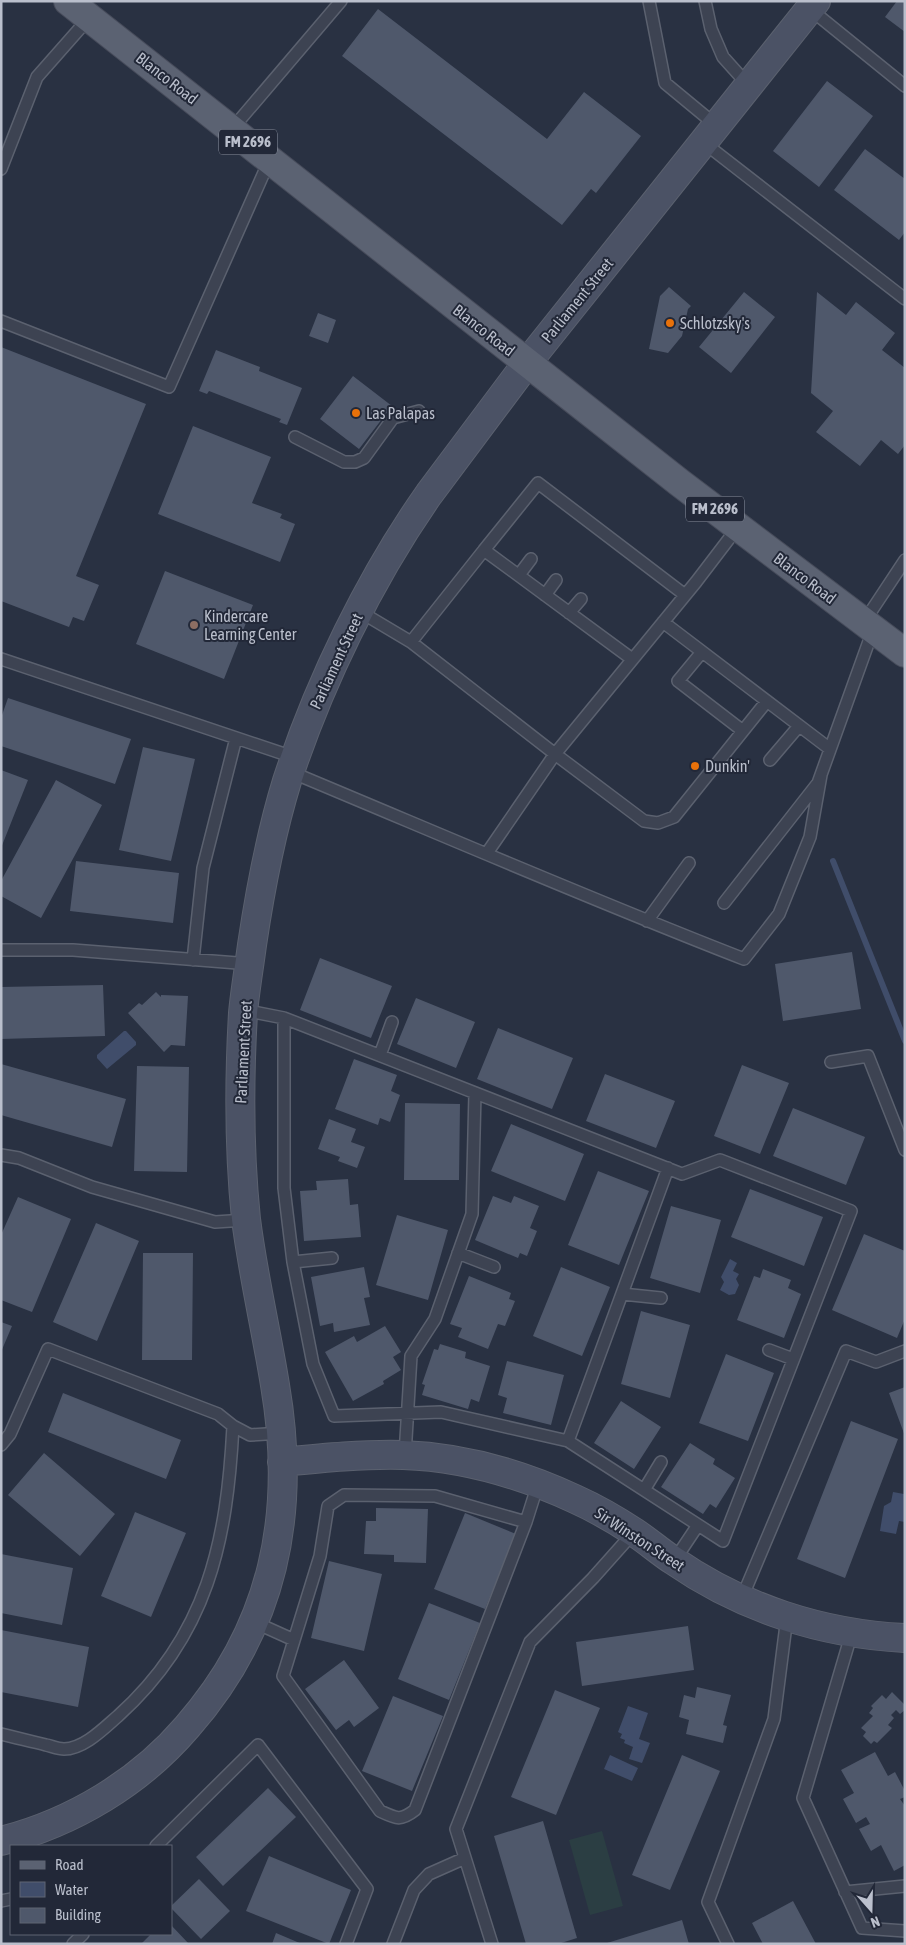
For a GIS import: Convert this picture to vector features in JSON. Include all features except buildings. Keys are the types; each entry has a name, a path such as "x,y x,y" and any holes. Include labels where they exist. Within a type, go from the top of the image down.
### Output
{"main road":[{"name":"Blanco Road","path":"68,1 527,363 738,527 905,653"}],"street":[{"name":"Parliament Street","path":"20,1840 82,1810 116,1790 148,1766 178,1738 204,1708 227,1675 254,1622 274,1566 282,1494 282,1433 276,1385 256,1290 246,1220 239,1132 243,1010 260,897 279,812 293,765 316,702 359,611 416,513 454,458 527,363 813,5"},
{"name":"Sir Winston Street","path":"282,1462 339,1456 405,1455 481,1465 496,1469 575,1499 634,1532 674,1561 741,1600 787,1617 852,1632 905,1638"}],"lane":[{"path":"232,130 341,1"},
{"path":"649,1 665,84 710,134 905,299"},
{"path":"704,1 711,29 723,57 749,86"},
{"path":"813,5 905,86"},
{"path":"1,169 37,77 89,18"},
{"path":"1,322 170,387 270,159"},
{"path":"295,438 344,462 355,462 364,458 393,418 419,410"},
{"path":"411,642 538,483 594,532 685,595"},
{"path":"487,853 555,754 738,527"},
{"path":"484,550 632,659"},
{"path":"519,575 531,559"},
{"path":"724,903 818,783 868,626 905,560"},
{"path":"545,595 556,580"},
{"path":"569,613 581,598"},
{"path":"359,611 411,642 644,821 658,823 674,817 767,701"},
{"path":"663,622 830,750"},
{"path":"702,652 678,681 743,731"},
{"path":"1,658 266,748 293,765 487,853 647,921 744,959 779,914 810,837 821,775"},
{"path":"770,760 799,726"},
{"path":"193,960 203,868 236,738"},
{"path":"647,921 689,863"},
{"path":"1,950 73,950 250,964"},
{"path":"243,1010 284,1018 682,1174 720,1160 851,1211 723,1541 568,1441 441,1412 334,1416 313,1364 293,1262 284,1188 284,1018"},
{"path":"380,1055 392,1022"},
{"path":"831,1062 868,1056 905,1150"},
{"path":"405,1455 410,1356 435,1319 472,1214 476,1093"},
{"path":"1,1155 19,1158 92,1188 215,1222 246,1220"},
{"path":"568,1441 668,1168"},
{"path":"458,1253 494,1267"},
{"path":"293,1262 332,1258"},
{"path":"622,1294 661,1298"},
{"path":"1,1445 10,1434 48,1349 218,1414 233,1426 250,1435 282,1433"},
{"path":"769,1350 793,1359"},
{"path":"741,1600 846,1351 876,1362 905,1351"},
{"path":"1,1734 64,1750 90,1741 141,1695 179,1644 202,1598 219,1546 226,1506 233,1426"},
{"path":"644,1490 661,1462"},
{"path":"526,1522 435,1496 344,1496 328,1506 320,1556 283,1676 380,1811 395,1818 405,1817 415,1810 526,1522 538,1484"},
{"path":"674,1561 698,1525"},
{"path":"492,1944 456,1829 530,1642 634,1532"},
{"path":"728,1944 708,1902 774,1719 787,1617"},
{"path":"254,1622 294,1640"},
{"path":"852,1632 803,1798 862,1928 905,1932"},
{"path":"157,1845 258,1745 367,1889 346,1944"},
{"path":"393,1944 414,1890 429,1874 465,1858"},
{"path":"845,1892 905,1886"},
{"path":"72,1944 82,1935"}],"green space":[{"path":"602,1831 623,1906 590,1915 569,1840"}],"water":[{"path":"124,1031 136,1042 136,1045 107,1069 97,1058 97,1055"},
{"path":"730,1259 737,1263 733,1271 739,1274 736,1279 739,1285 735,1294 729,1295 720,1290 724,1282 721,1277"},
{"path":"893,1492 904,1494 905,1496 905,1522 899,1521 896,1534 880,1531 884,1506 891,1502"},
{"path":"628,1706 648,1713 639,1739 650,1743 642,1763 629,1759 633,1747 624,1743 625,1740 620,1738 622,1734 618,1732"},
{"path":"610,1755 638,1768 632,1781 604,1769"}],"waterway":[{"path":"833,861 905,1041"}],"place":[{"name":"Schlotzsky's","path":"670,323"},
{"name":"Las Palapas","path":"356,413"},
{"name":"Kindercare Learning Center","path":"194,625"},
{"name":"Dunkin'","path":"695,766"}]}
